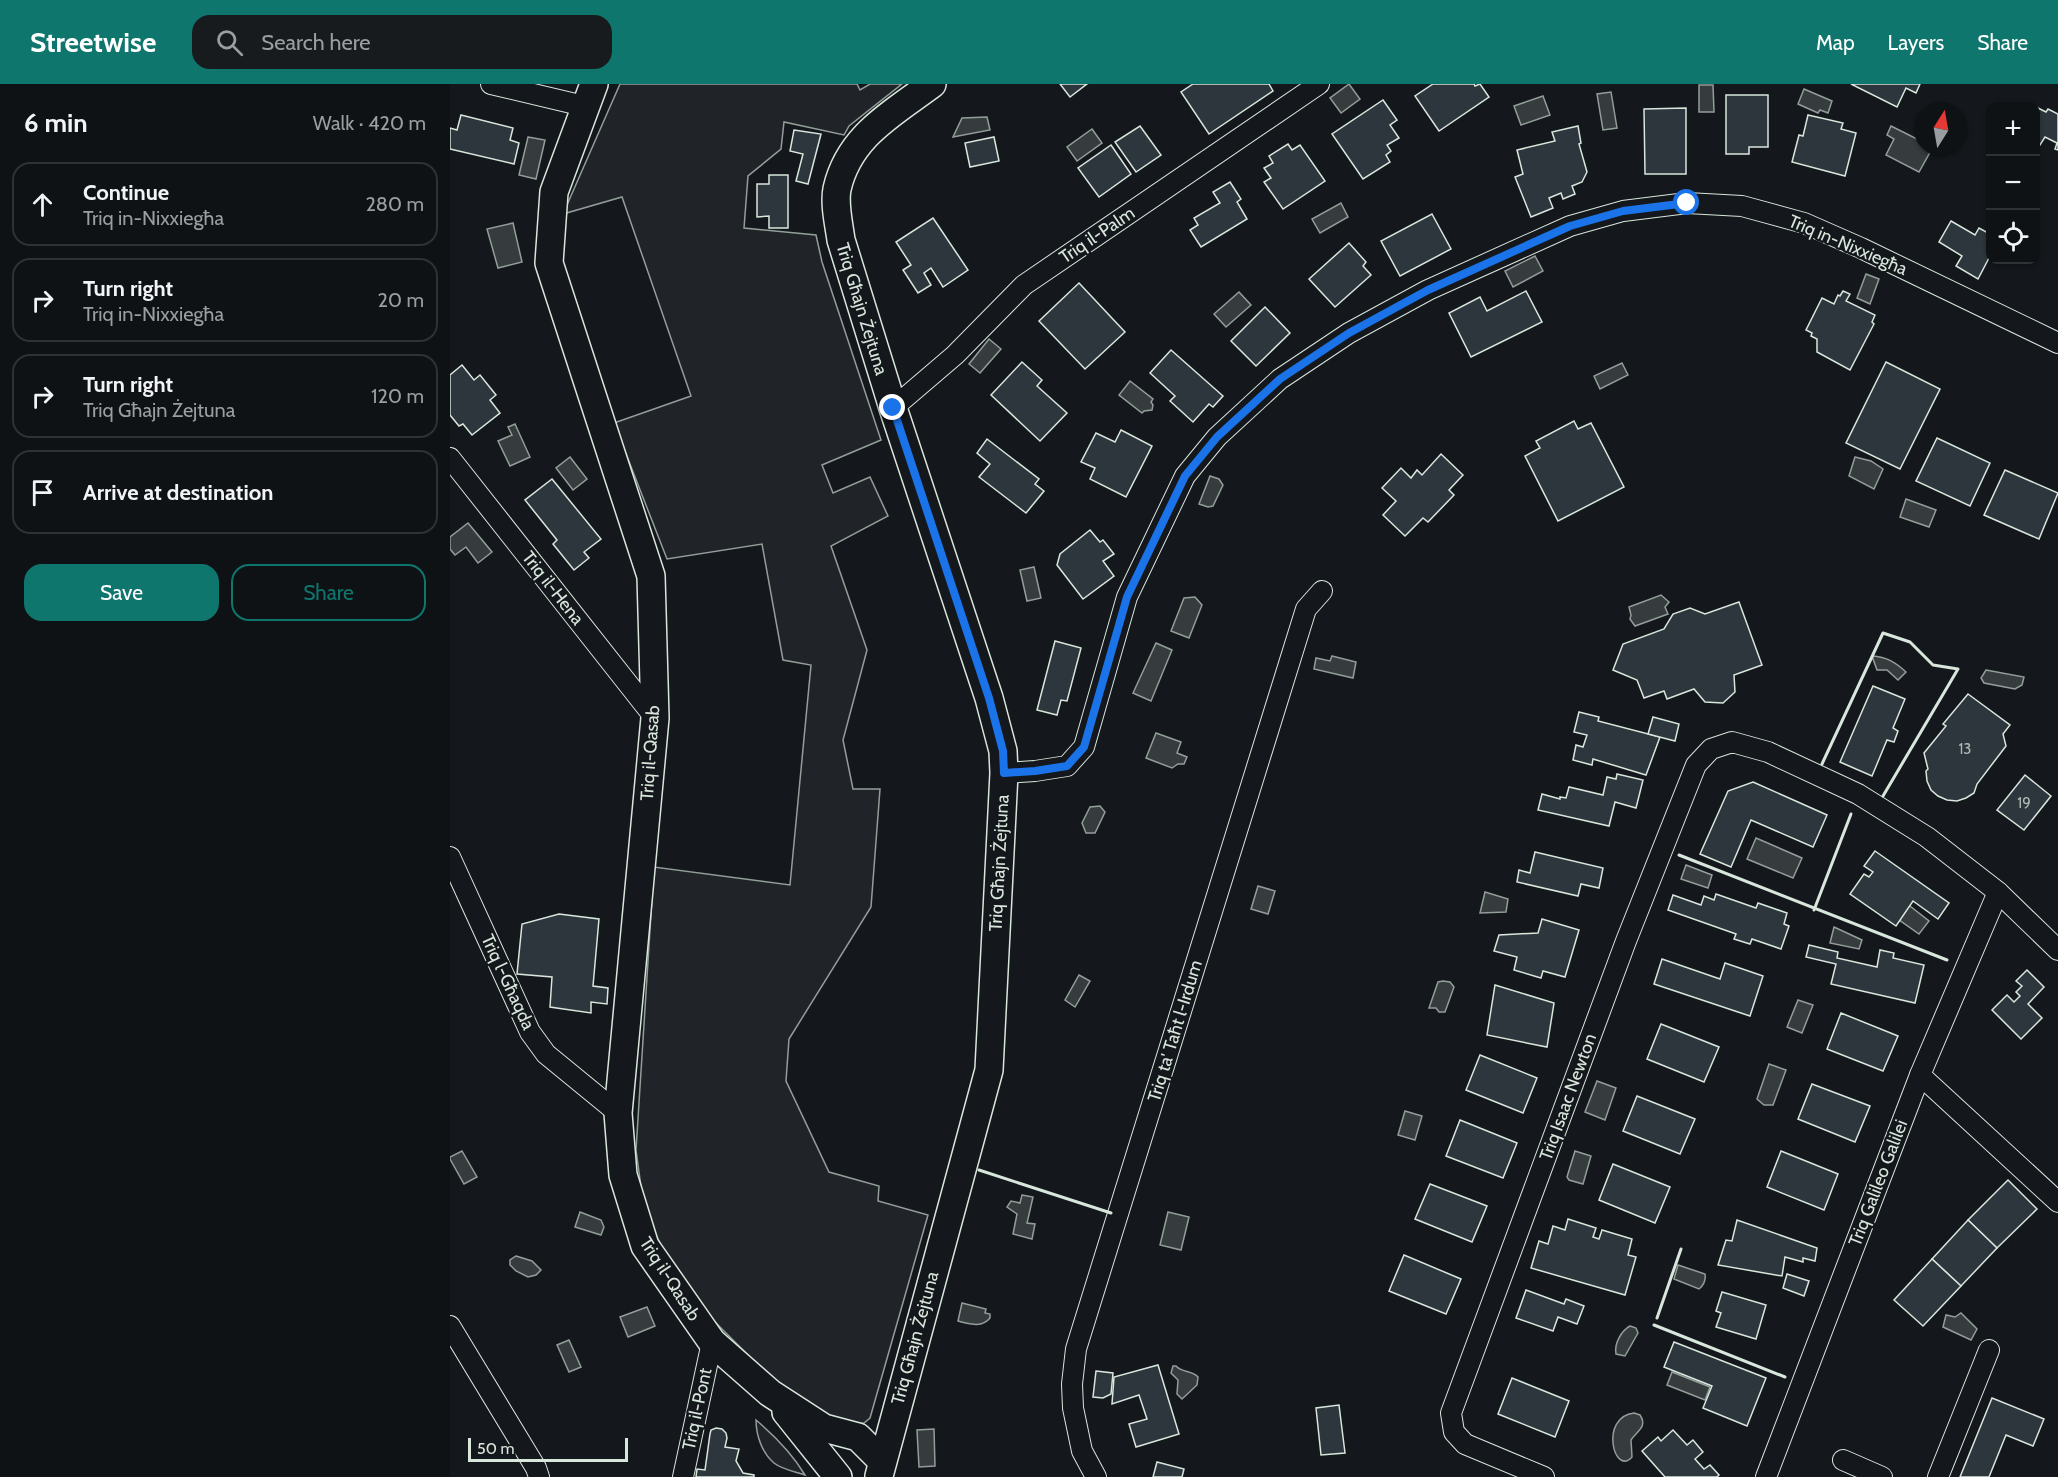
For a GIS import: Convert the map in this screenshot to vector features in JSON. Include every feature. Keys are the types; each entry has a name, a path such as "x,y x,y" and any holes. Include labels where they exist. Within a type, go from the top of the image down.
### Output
{"street":[{"path":"491,84 589,95"},
{"name":"Triq Għajn Żejtuna","path":"880,1469 989,1070 1004,773 1003,751 989,698 840,240 837,191 848,158 864,136 932,84"},
{"name":"Triq il-Palm","path":"893,408 955,355 1024,285 1319,84"},
{"name":"Triq il-Qasab","path":"589,95 554,192 549,263 651,576 655,718 618,1113 623,1175 645,1246 712,1342 770,1393 824,1428 858,1437 880,1469"},
{"name":"Triq in-Nixxiegħa","path":"1004,773 1067,766 1084,747 1127,597 1185,476 1217,437 1280,379 1349,333 1428,290 1570,226 1623,211 1687,203 1742,206 1804,223 1862,248 2058,343"},
{"name":"Triq il-Hena","path":"450,458 655,718"},
{"name":"Triq ta' Taħt l-Irdum","path":"1096,1477 1082,1451 1073,1408 1071,1384 1076,1349 1306,609 1322,591"},
{"name":"Triq Isaac Newton","path":"1544,1477 1465,1444 1454,1432 1451,1413 1626,941 1696,765 1712,749 1731,742 1768,752 1858,794 1927,837 1998,892"},
{"name":"Triq l-Għaqda","path":"450,856 530,1032 546,1054 618,1113"},
{"path":"1998,892 2058,950"},
{"name":"Triq Galileo Galilei","path":"1766,1477 1920,1074 1998,892"},
{"path":"1920,1074 2058,1202"},
{"path":"450,1326 536,1468 539,1477"},
{"name":"Triq il-Pont","path":"683,1477 712,1342"},
{"path":"1938,1477 1989,1350"},
{"name":"Triq il-Qasab","path":"770,1393 838,1477"},
{"path":"1843,1460 1882,1477"}],"shaded area":[{"path":"620,84 857,84 860,90 870,84 902,84 849,126 844,135 784,122 781,149 748,176 744,228 816,235 822,262 881,440 822,465 833,493 870,477 888,516 831,546 867,650 843,740 853,789 880,789 871,907 789,1039 786,1081 829,1172 879,1186 878,1201 928,1215 870,1418 864,1423 851,1425 830,1423 781,1388 702,1309 668,1259 654,1231 642,1194 636,1150 654,867 790,885 811,665 783,660 762,544 667,559 614,423 691,396 622,197 563,214"},
{"path":"1349,84 1360,99 1341,113 1330,98"},
{"path":"1699,85 1713,85 1714,112 1699,112"},
{"path":"1804,89 1832,101 1828,113 1820,110 1818,113 1798,104"},
{"path":"1611,92 1617,128 1603,130 1597,94"},
{"path":"1543,96 1550,115 1521,125 1514,106"},
{"path":"987,117 990,130 953,137 962,118"},
{"path":"1891,126 1914,138 1914,156 1928,156 1919,172 1886,155 1894,139 1887,135"},
{"path":"1092,129 1102,143 1077,161 1067,147"},
{"path":"528,137 545,140 536,179 519,175"},
{"path":"1341,203 1348,217 1320,233 1312,219"},
{"path":"513,223 522,262 498,268 487,229"},
{"path":"1535,256 1543,271 1513,287 1505,271"},
{"path":"1866,274 1879,279 1870,304 1857,298"},
{"path":"1239,292 1251,305 1226,327 1214,314"},
{"path":"989,339 1001,349 980,373 969,364"},
{"path":"1622,363 1628,375 1600,389 1594,376"},
{"path":"1130,381 1153,399 1152,410 1142,413 1119,395"},
{"path":"515,424 530,457 510,466 498,441 512,435 508,427"},
{"path":"570,457 587,479 573,490 556,468"},
{"path":"1855,457 1871,461 1883,469 1874,489 1849,476"},
{"path":"1210,476 1219,479 1223,485 1213,506 1208,507 1199,504"},
{"path":"1906,499 1936,510 1929,527 1900,517"},
{"path":"468,523 492,552 478,563 466,547 455,555 450,549 450,537"},
{"path":"1034,567 1041,598 1027,601 1020,570"},
{"path":"1661,595 1669,602 1665,607 1668,614 1635,626 1630,619 1629,607"},
{"path":"1195,597 1202,605 1189,638 1171,631 1184,598"},
{"path":"1156,643 1172,650 1151,701 1133,693"},
{"path":"1332,656 1356,662 1353,678 1314,669 1316,658 1330,661"},
{"path":"1872,656 1890,661 1906,672 1898,680 1887,670 1877,670"},
{"path":"1986,670 2024,677 2022,685 2015,689 1984,683 1981,678"},
{"path":"1156,733 1181,742 1177,753 1187,757 1184,764 1178,764 1172,768 1146,758"},
{"path":"1100,806 1105,812 1095,833 1086,833 1082,823 1090,807"},
{"path":"1756,838 1802,858 1793,878 1747,859"},
{"path":"1686,865 1712,875 1708,888 1681,879"},
{"path":"1258,886 1275,891 1268,914 1251,909"},
{"path":"1485,892 1508,899 1506,912 1480,913"},
{"path":"1906,903 1929,921 1919,934 1895,917"},
{"path":"1834,927 1862,940 1859,949 1830,943"},
{"path":"1079,975 1090,981 1075,1007 1065,1000"},
{"path":"1438,982 1450,982 1454,987 1445,1012 1439,1012 1436,1008 1429,1008"},
{"path":"1798,1000 1813,1005 1802,1033 1787,1027"},
{"path":"1769,1064 1786,1070 1773,1105 1764,1105 1757,1099"},
{"path":"1597,1081 1616,1088 1605,1120 1585,1112"},
{"path":"1405,1111 1422,1116 1415,1140 1398,1135"},
{"path":"462,1151 477,1177 464,1184 450,1159"},
{"path":"1575,1151 1591,1156 1583,1184 1569,1180 1567,1177"},
{"path":"1022,1195 1033,1197 1027,1223 1035,1224 1032,1239 1013,1234 1017,1214 1007,1207 1011,1201 1020,1203"},
{"path":"580,1212 601,1220 604,1227 601,1235 575,1227"},
{"path":"1168,1212 1189,1217 1181,1250 1160,1245"},
{"path":"516,1256 532,1261 541,1270 536,1275 528,1277 516,1271 510,1265 510,1260"},
{"path":"1678,1265 1705,1274 1705,1281 1699,1289 1674,1279"},
{"path":"962,1303 986,1309 985,1313 990,1314 990,1318 980,1324 958,1321"},
{"path":"647,1307 655,1326 628,1337 620,1317"},
{"path":"1961,1313 1977,1329 1971,1340 1943,1327 1946,1315 1955,1317"},
{"path":"1630,1326 1636,1328 1638,1333 1625,1356 1616,1354 1619,1338"},
{"path":"569,1340 581,1367 569,1372 557,1345"},
{"path":"1173,1366 1198,1377 1197,1385 1182,1399 1177,1394 1178,1380 1171,1373"},
{"path":"1672,1372 1710,1387 1705,1400 1667,1385"},
{"path":"1634,1413 1640,1415 1643,1423 1641,1429 1631,1440 1632,1457 1625,1461 1615,1453 1613,1434 1616,1424 1623,1417"},
{"path":"756,1420 783,1446 805,1475 781,1467 770,1459 760,1443"},
{"path":"934,1429 935,1466 919,1467 917,1430"}],"building":[{"path":"1060,84 1087,84 1070,97"},
{"path":"1193,84 1269,84 1273,91 1209,134 1181,92"},
{"path":"1433,84 1474,84 1475,86 1480,84 1489,97 1439,131 1415,96"},
{"path":"1851,84 1920,84 1916,93 1906,88 1897,107"},
{"path":"1726,95 1768,95 1768,147 1749,147 1749,154 1726,154"},
{"path":"1383,100 1397,120 1390,125 1399,138 1387,145 1391,151 1386,155 1390,162 1363,179 1332,134"},
{"path":"1686,108 1686,174 1645,174 1644,109"},
{"path":"2040,109 2046,112 2048,109 2058,114 2058,150 2055,149 2057,143 2045,137 2040,145"},
{"path":"461,115 513,128 510,140 519,143 514,164 450,149 450,128 457,130"},
{"path":"1808,115 1843,123 1841,129 1856,133 1845,176 1792,162 1799,135 1803,136"},
{"path":"1140,126 1161,155 1136,172 1115,142"},
{"path":"1578,126 1581,143 1579,144 1587,172 1582,182 1572,186 1575,194 1563,199 1561,193 1549,198 1553,208 1531,217 1515,177 1523,174 1517,150 1555,141 1552,132"},
{"path":"794,130 821,134 808,184 796,181 803,154 790,151"},
{"path":"994,137 999,161 970,167 965,143"},
{"path":"1288,144 1292,150 1300,145 1325,181 1283,209 1264,182 1271,178 1264,168 1273,163 1269,156"},
{"path":"1111,145 1131,174 1099,197 1078,168"},
{"path":"769,175 788,175 788,228 769,228 769,216 757,217 757,184 769,184"},
{"path":"1230,182 1241,199 1237,202 1247,219 1201,247 1190,230 1198,225 1194,218 1220,203 1213,192"},
{"path":"1432,214 1451,249 1400,276 1381,241"},
{"path":"933,218 968,270 943,287 931,268 924,273 931,285 918,293 903,270 911,265 896,242"},
{"path":"1951,221 1975,235 1979,228 1986,232 1986,264 1978,279 1956,266 1962,256 1939,242"},
{"path":"1349,243 1366,262 1363,266 1371,275 1335,307 1309,279"},
{"path":"1079,283 1125,332 1085,369 1039,321"},
{"path":"1526,291 1542,322 1471,357 1449,313 1480,297 1487,311"},
{"path":"1843,291 1850,294 1846,301 1875,315 1872,322 1874,324 1850,370 1817,352 1817,339 1806,330 1822,298 1834,304 1838,295 1840,296"},
{"path":"1265,307 1290,333 1256,366 1231,341"},
{"path":"1171,350 1223,396 1213,407 1209,404 1193,422 1170,401 1175,396 1150,373"},
{"path":"1022,362 1042,380 1037,386 1067,413 1040,441 991,395"},
{"path":"1886,362 1940,389 1900,469 1846,443"},
{"path":"462,365 474,380 480,375 496,395 490,400 500,413 472,435 463,424 459,426 450,415 450,375"},
{"path":"1574,421 1578,429 1591,423 1624,487 1558,521 1525,456 1540,448 1536,441"},
{"path":"1121,430 1152,446 1126,497 1090,479 1095,468 1081,462 1096,433 1115,442"},
{"path":"1937,438 1990,463 1970,506 1916,481"},
{"path":"987,439 1039,479 1035,484 1044,491 1026,513 979,477 990,464 977,453"},
{"path":"1441,454 1463,475 1449,490 1454,495 1428,522 1423,518 1405,536 1383,515 1396,501 1382,488 1401,468 1411,478 1417,470 1422,475"},
{"path":"2005,470 2058,493 2039,539 1984,515"},
{"path":"552,479 601,539 584,552 589,558 574,570 553,544 557,540 525,500"},
{"path":"1090,530 1100,542 1103,540 1114,554 1103,561 1114,576 1083,599 1057,565 1060,554"},
{"path":"1739,602 1762,665 1734,675 1735,692 1723,703 1705,702 1694,689 1667,699 1664,691 1644,698 1637,680 1613,670 1623,644 1664,629 1673,614 1690,608 1705,614"},
{"path":"1055,641 1081,648 1067,701 1061,700 1057,715 1037,710"},
{"path":"1873,686 1905,699 1893,728 1898,731 1894,742 1887,740 1872,776 1840,762"},
{"path":"1968,694 2010,725 2003,734 2006,746 1977,784 1974,793 1957,801 1947,800 1931,790 1927,781 1926,771 1928,769 1924,753 1946,726 1943,724"},
{"path":"1579,712 1599,717 1598,721 1660,737 1646,775 1593,759 1592,765 1573,760 1576,745 1583,747 1587,735 1574,732"},
{"path":"1653,717 1679,724 1675,741 1648,734"},
{"path":"1617,774 1643,780 1636,808 1615,802 1609,826 1538,810 1542,794 1560,799 1560,797 1566,798 1569,787 1603,795 1607,777 1616,779"},
{"path":"2025,775 2051,796 2024,830 1997,810"},
{"path":"1753,782 1827,815 1813,847 1751,820 1731,867 1700,854 1728,791"},
{"path":"1875,851 1949,903 1938,919 1913,901 1896,926 1850,894 1864,874 1869,877 1873,872 1864,866"},
{"path":"1535,852 1603,868 1599,888 1581,884 1578,896 1517,882 1519,870 1530,873"},
{"path":"1716,894 1756,908 1758,903 1787,913 1784,924 1789,926 1781,949 1752,939 1750,944 1734,939 1736,934 1668,910 1673,895 1701,905 1704,896 1714,900"},
{"path":"559,914 599,919 593,986 608,988 607,1004 591,1002 591,1013 550,1007 552,977 517,974 522,924"},
{"path":"1542,919 1579,930 1565,977 1543,971 1541,978 1514,970 1517,957 1494,951 1499,935 1538,933"},
{"path":"1809,945 1838,952 1837,958 1877,967 1880,950 1894,953 1893,958 1924,965 1915,1003 1831,984 1836,964 1806,957"},
{"path":"1662,959 1720,979 1725,963 1763,976 1750,1016 1654,984"},
{"path":"2027,970 2044,987 2028,1004 2042,1018 2021,1039 1992,1010 2007,995 2014,1002 2020,996 2016,992 2022,986 2016,981"},
{"path":"1495,985 1554,1003 1547,1047 1487,1035"},
{"path":"1841,1013 1898,1036 1883,1071 1827,1049"},
{"path":"1661,1024 1719,1047 1704,1082 1647,1059"},
{"path":"1480,1055 1537,1078 1523,1113 1466,1090"},
{"path":"1812,1084 1870,1106 1855,1142 1798,1119"},
{"path":"1637,1096 1695,1119 1680,1154 1623,1131"},
{"path":"1460,1120 1517,1143 1503,1178 1446,1156"},
{"path":"1781,1151 1838,1174 1824,1210 1767,1187"},
{"path":"1613,1164 1670,1187 1655,1223 1599,1200"},
{"path":"2008,1180 2037,1209 1997,1248 1968,1220"},
{"path":"1430,1184 1487,1206 1472,1242 1415,1219"},
{"path":"1568,1219 1596,1228 1593,1237 1599,1239 1602,1230 1632,1239 1628,1255 1636,1257 1625,1295 1531,1268 1539,1241 1548,1244 1553,1226 1565,1230"},
{"path":"1737,1220 1817,1248 1815,1261 1803,1258 1803,1262 1785,1257 1782,1276 1718,1265 1726,1240 1732,1241"},
{"path":"1968,1220 1997,1248 1961,1286 1932,1259"},
{"path":"1404,1255 1461,1279 1446,1314 1389,1291"},
{"path":"1932,1259 1961,1286 1923,1326 1894,1300"},
{"path":"1787,1274 1809,1281 1804,1296 1783,1288"},
{"path":"1526,1290 1564,1304 1566,1299 1584,1306 1577,1324 1558,1317 1553,1331 1516,1318"},
{"path":"1722,1292 1766,1305 1756,1339 1716,1327 1721,1313 1716,1311"},
{"path":"1674,1342 1766,1378 1747,1426 1703,1408 1712,1386 1664,1367"},
{"path":"1158,1365 1179,1434 1136,1447 1129,1424 1147,1419 1139,1395 1112,1404 1114,1377"},
{"path":"1096,1371 1113,1373 1111,1394 1103,1398 1093,1397"},
{"path":"1512,1378 1569,1401 1555,1437 1498,1414"},
{"path":"1992,1398 2044,1419 2033,1446 2006,1435 1989,1477 1960,1477"},
{"path":"1339,1405 1345,1453 1321,1455 1316,1408"},
{"path":"716,1428 726,1433 725,1447 739,1449 736,1461 743,1473 754,1475 754,1477 696,1477 697,1469 705,1470 711,1430"},
{"path":"1673,1430 1687,1445 1693,1440 1703,1452 1695,1459 1704,1469 1710,1465 1719,1475 1717,1477 1665,1477 1642,1451 1658,1437 1661,1441"},
{"path":"1157,1462 1184,1469 1182,1477 1153,1477"}],"wall":[{"path":"1822,764 1883,633 1910,642 1933,665 1958,669 1883,796"},
{"path":"1814,910 1851,814"},
{"path":"1679,855 1947,960"},
{"path":"979,1170 1111,1213"},
{"path":"1657,1318 1681,1249"},
{"path":"1654,1325 1785,1377"}],"route":[{"path":"893,408 989,698 1003,751 1004,773 1067,766 1084,747 1127,597 1185,476 1217,437 1280,379 1349,333 1428,290 1570,226 1623,211 1687,203"}]}
